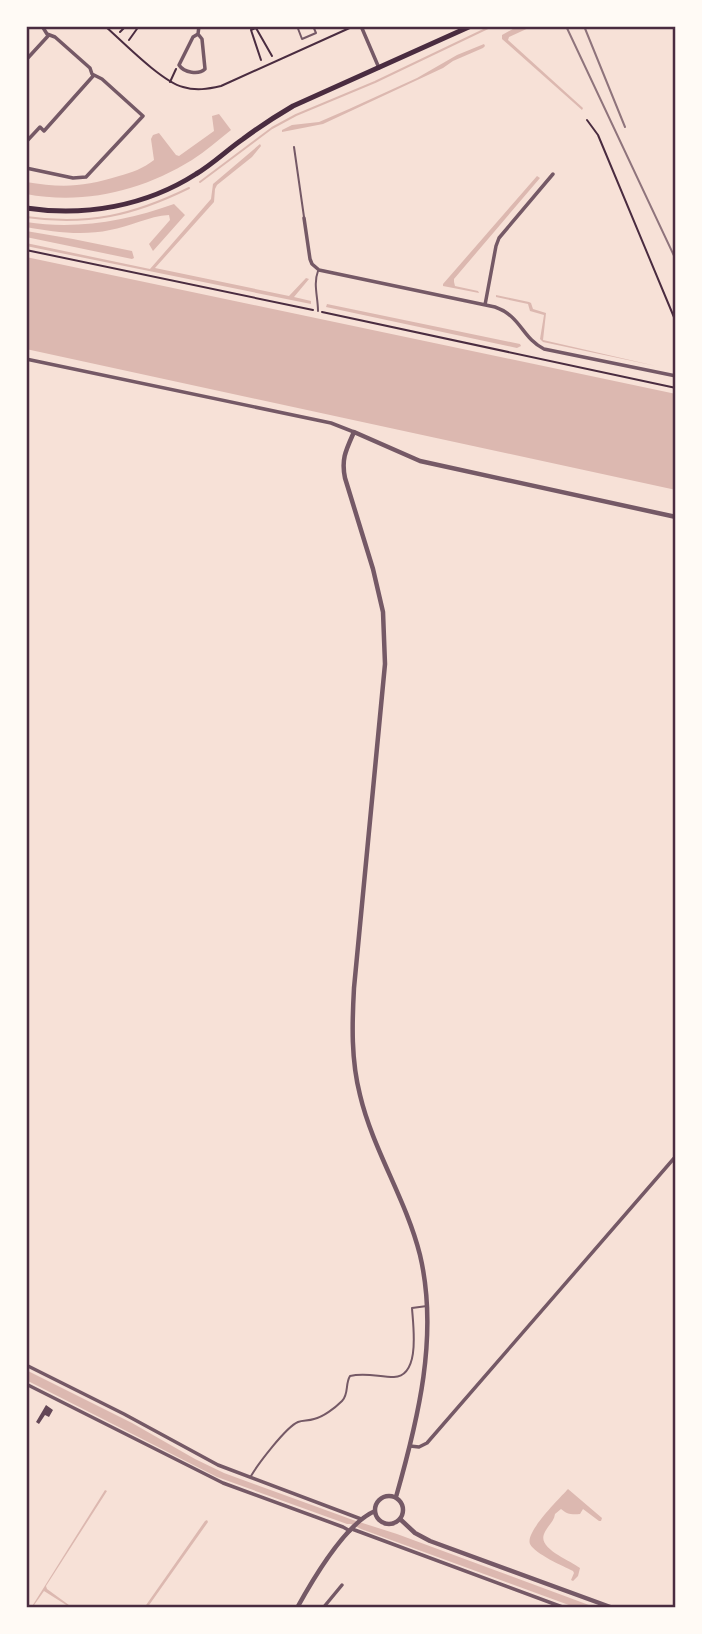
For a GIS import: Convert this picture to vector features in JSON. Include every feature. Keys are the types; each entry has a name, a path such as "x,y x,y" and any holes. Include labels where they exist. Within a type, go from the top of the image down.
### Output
{"main road":[{"path":"26,208 61,212 102,209 125,205 163,192 195,175 293,106 471,26"}],"street":[{"path":"26,168 76,178 86,177 143,116 94,75 90,68 55,37 48,35 42,26"},
{"path":"198,34 193,37 179,65 182,69 192,72 202,72 205,69 199,26"},
{"path":"361,26 379,68"},
{"path":"26,61 48,35"},
{"path":"26,142 40,127 44,131 94,75"},
{"path":"485,305 499,238 553,174"},
{"path":"304,218 310,259 319,270 503,310 516,320 532,342 544,349 676,376"},
{"path":"26,359 331,423 420,461 676,517"},
{"path":"354,432 343,458 343,467 383,612 385,664 354,988 353,1054 360,1097 369,1124 414,1234 424,1273 428,1306 426,1358 410,1446 396,1497"},
{"path":"410,1446 419,1447 427,1443 676,1156"},
{"path":"26,1365 199,1455 250,1478 323,1504 355,1525 565,1608"},
{"path":"26,1384 223,1483 342,1527 355,1525"},
{"path":"383,1497 396,1497 404,1509 400,1519 394,1523 384,1523 377,1517 376,1504 383,1497"},
{"path":"297,1608 314,1577 355,1525 375,1511"},
{"path":"400,1519 415,1533 430,1541 613,1608"},
{"path":"323,1608 342,1586"}],"lane":[{"path":"296,26 302,38 316,33 313,26"},
{"path":"294,147 304,218"},
{"path":"318,311 315,280 319,270"},
{"path":"250,1478 258,1464 291,1426 299,1421 315,1419 342,1401 350,1376 364,1374 394,1377 405,1373 410,1366 413,1348 412,1308 428,1306"}],"path":[{"path":"120,32 126,26"},
{"path":"129,40 139,26"},
{"path":"321,41 354,26"},
{"path":"261,60 251,30 253,28 256,28 272,56"},
{"path":"170,82 179,65"},
{"path":"587,120 598,135 676,322"},
{"path":"26,250 676,388"}],"shaded area":[{"path":"518,26 533,26 509,37 508,40 583,108 582,110 502,39 502,35"},
{"path":"484,44 483,48 443,68 323,124 282,132 292,125 319,122 349,109"},
{"path":"219,114 231,130 192,160 153,180 112,193 91,196 69,198 26,194 26,182 62,186 84,184 137,170 154,160 151,139 159,133 179,156 214,131 212,116"},
{"path":"260,144 252,157 217,185 214,202 155,268 289,296 306,278 309,279 294,297 311,301 311,304 26,246 26,243 150,269 211,199 213,184"},
{"path":"537,176 540,178 454,279 455,286 479,293 443,286 443,284"},
{"path":"174,204 185,215 153,251 149,244 170,220 169,215 117,229 89,233 26,227 26,222 64,225 101,222"},
{"path":"26,231 132,251 134,258 26,237"},
{"path":"26,257 676,394 676,490 26,349"},
{"path":"496,295 529,302 533,309 546,313 543,340 656,366 543,342 540,339 544,315 530,311 528,304"},
{"path":"327,304 521,346 517,348 326,307"},
{"path":"26,1370 224,1473 597,1608 577,1608 217,1477 26,1380"},
{"path":"568,1489 602,1518 599,1521 583,1509 580,1514 574,1514 561,1509 545,1531 543,1539 546,1545 580,1568 573,1581 573,1571 543,1556 530,1544 537,1524"},
{"path":"105,1490 107,1491 46,1586 73,1608 44,1591 31,1608"},
{"path":"207,1520 147,1608 144,1608 205,1521"}],"building":[{"path":"46,1405 53,1410 49,1417 45,1415 39,1424 36,1422"}],"waterway":[{"path":"200,182 272,128 296,115 375,82 492,26"},
{"path":"26,217 70,220 110,216 149,205 189,188"}],"railway":[{"path":"566,26 676,260"},
{"path":"584,26 625,127"}]}
